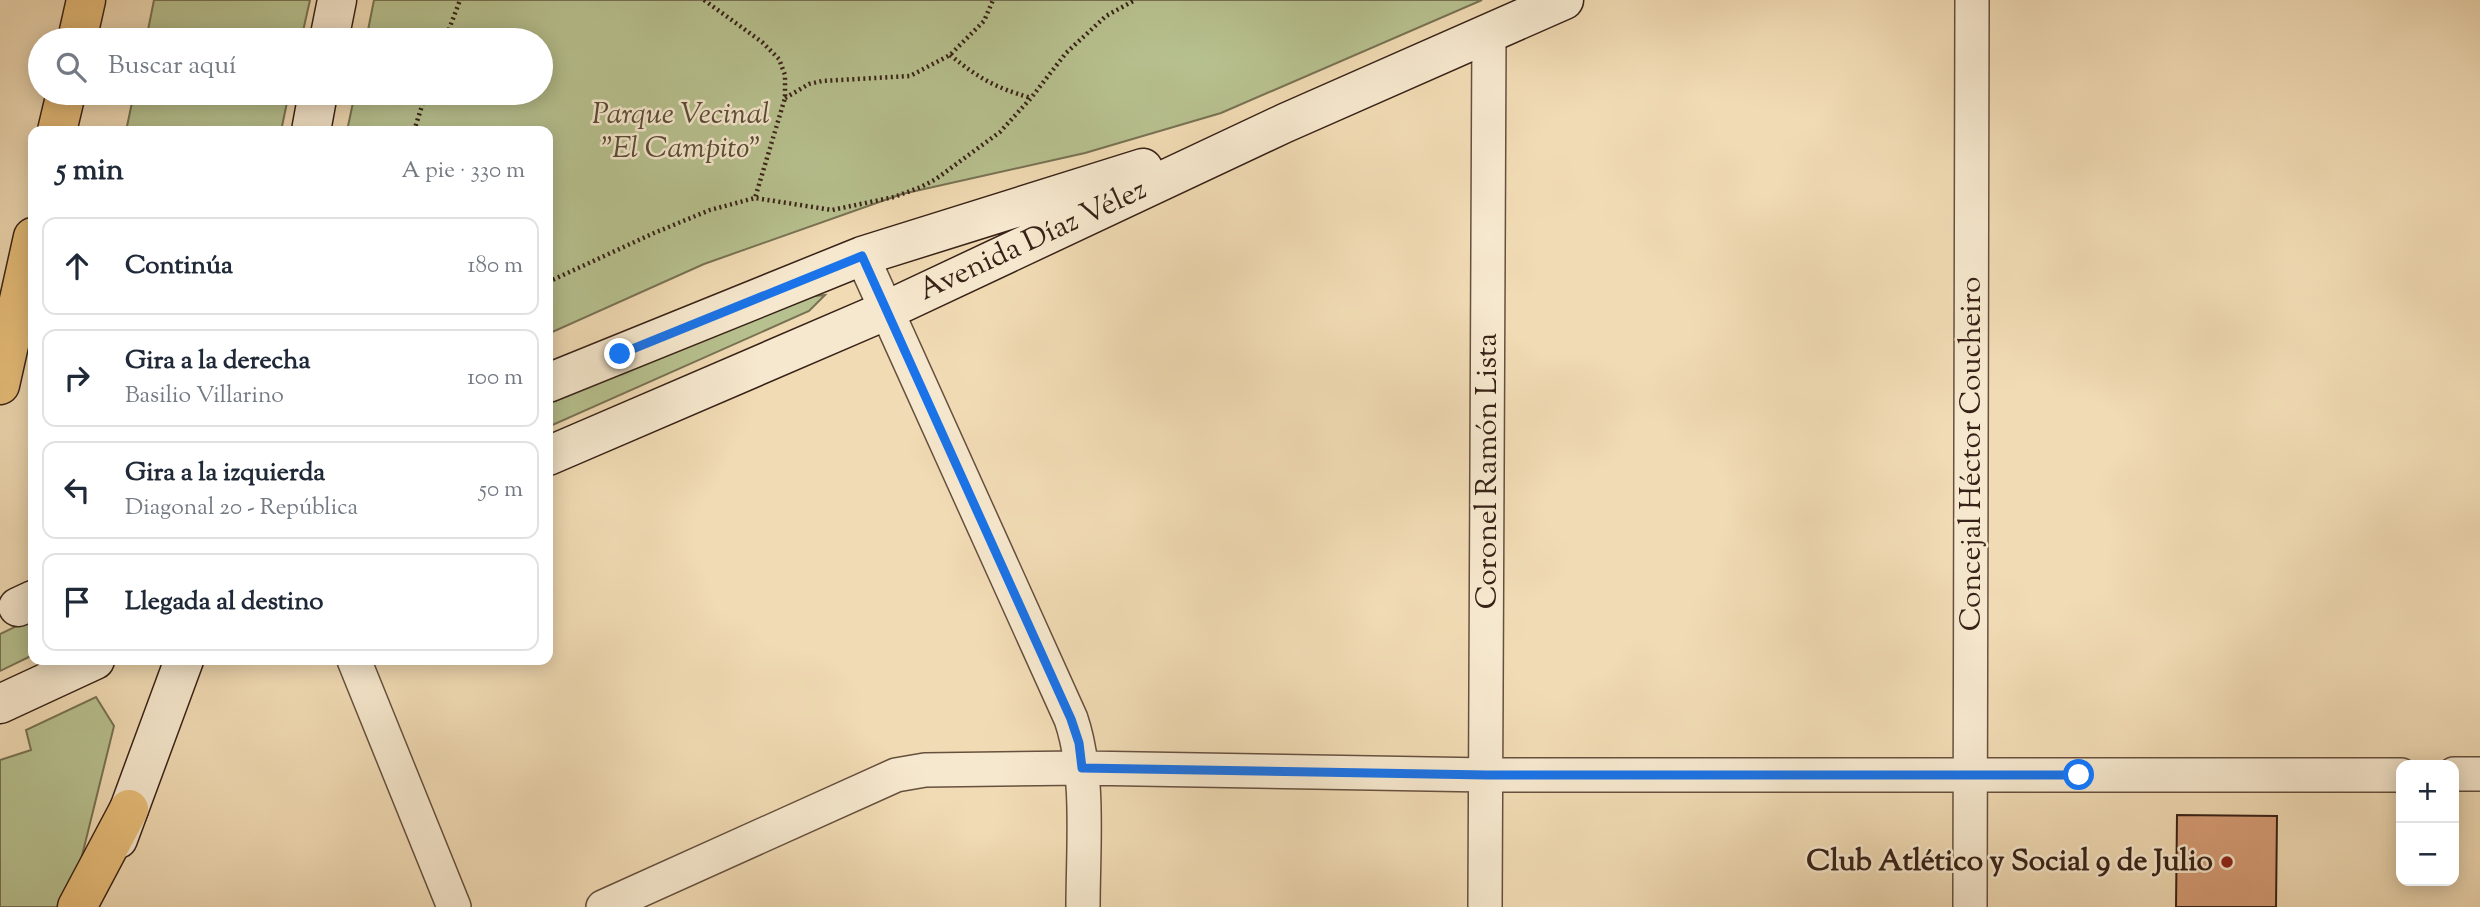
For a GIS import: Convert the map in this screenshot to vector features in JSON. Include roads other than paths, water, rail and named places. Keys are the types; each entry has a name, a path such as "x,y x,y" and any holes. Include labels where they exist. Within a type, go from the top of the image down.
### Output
{"highway":[{"path":"80,28 86,0"},
{"path":"58,126 63,105"},
{"path":"0,385 28,259"},
{"path":"78,907 129,809"}],"main road":[{"path":"331,28 337,0"},
{"path":"553,381 862,256 1285,123 1564,0"},
{"path":"312,126 316,105"},
{"name":"Avenida Díaz Vélez","path":"553,454 885,311 1285,123"},
{"path":"0,704 84,665"},
{"path":"93,907 182,665"}],"street":[{"name":"Concejal Héctor Coucheiro","path":"1970,907 1972,0"},
{"name":"Coronel Ramón Lista","path":"1485,907 1489,34"},
{"path":"862,256 1071,719 1079,743 1082,768 1083,907"},
{"path":"356,665 454,907"},
{"path":"603,907 896,775 925,770 1082,768 1487,775 2396,775"},
{"path":"2459,775 2480,774"}],"place":[{"name":"Club Atlético y Social 9 de Julio","path":"2227,862"}],"park label":[{"name":"Parque Vecinal \"El Campito\"","path":"681,132"}]}
